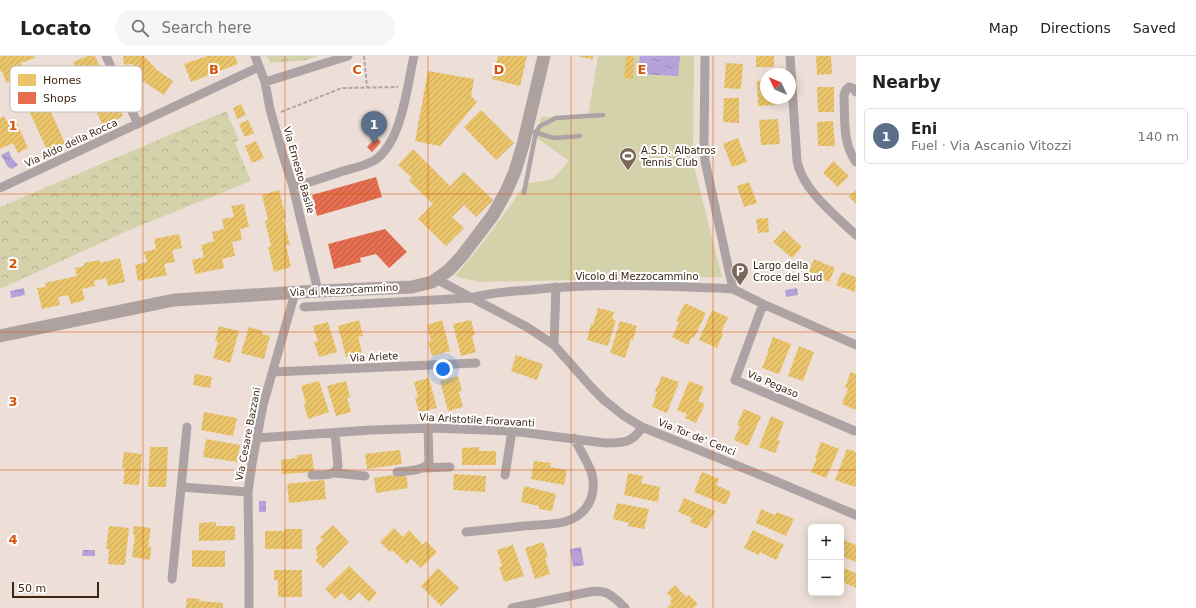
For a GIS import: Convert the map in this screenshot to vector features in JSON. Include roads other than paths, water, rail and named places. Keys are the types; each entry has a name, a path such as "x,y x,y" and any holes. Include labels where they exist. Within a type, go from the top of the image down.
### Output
{"main road":[{"name":"Via di Mezzocammino","path":"0,336 174,300 295,293 318,290 412,287 426,284 436,279 449,270 462,256 496,210 506,192 532,131 546,58"}],"street":[{"path":"106,56 111,66"},
{"name":"Via Ernesto Basile","path":"255,56 265,82 272,115 293,187 318,290"},
{"path":"265,82 348,56"},
{"path":"293,187 364,165 380,156 394,136 403,109 414,56"},
{"path":"705,56 705,161 733,289 763,304 856,345"},
{"path":"790,56 797,161 799,169 805,182 814,194 856,235"},
{"name":"Via Aldo della Rocca","path":"0,188 259,67"},
{"path":"856,92 850,87 846,90 844,95 845,131 850,151 856,162"},
{"path":"132,112 138,124"},
{"name":"Via Tor de' Cenci","path":"436,279 527,327 554,345 604,400 624,416 642,427 856,515"},
{"name":"Vicolo di Mezzocammino","path":"470,298 490,293 556,287 623,285 733,289"},
{"path":"554,345 556,287"},
{"name":"Via Cesare Bazzani","path":"249,608 250,563 248,492 263,405 295,293"},
{"name":"Via di Mezzocammino","path":"304,307 470,298"},
{"name":"Via Pegaso","path":"763,304 735,380 855,431"},
{"name":"Via Ariete","path":"273,372 476,363"},
{"name":"Via Aristotile Fioravanti","path":"257,438 428,428 512,431 605,443 629,440 634,437 642,427"},
{"path":"172,579 187,428"},
{"path":"423,468 428,466 429,462 428,428"},
{"path":"505,475 512,431"},
{"path":"335,433 338,466 335,473"},
{"path":"466,532 560,523 575,518 583,512 589,505 592,497 592,476 588,464 574,438"},
{"path":"396,472 423,468 450,467"},
{"path":"312,475 335,473 365,476"},
{"path":"181,487 248,492"},
{"path":"512,608 599,591 612,595 625,608"}],"lane":[{"path":"532,131 556,118 604,115"},
{"path":"532,131 554,138 580,136"},
{"path":"524,192 532,131"}],"water":[{"path":"640,56 680,56 678,76 638,74"},
{"path":"9,151 11,157 18,165 12,169 8,167 1,155"},
{"path":"24,288 25,295 11,298 10,291"},
{"path":"797,288 798,295 786,297 785,290"},
{"path":"259,501 266,501 266,512 259,512"},
{"path":"581,547 584,565 573,567 570,549"},
{"path":"83,550 95,550 95,556 82,556"}],"place":[{"name":"Eni","path":"374,144"},
{"name":"A.S.D. Albatros Tennis Club","path":"628,171"},
{"name":"Largo della Croce del Sud","path":"740,286"}]}
